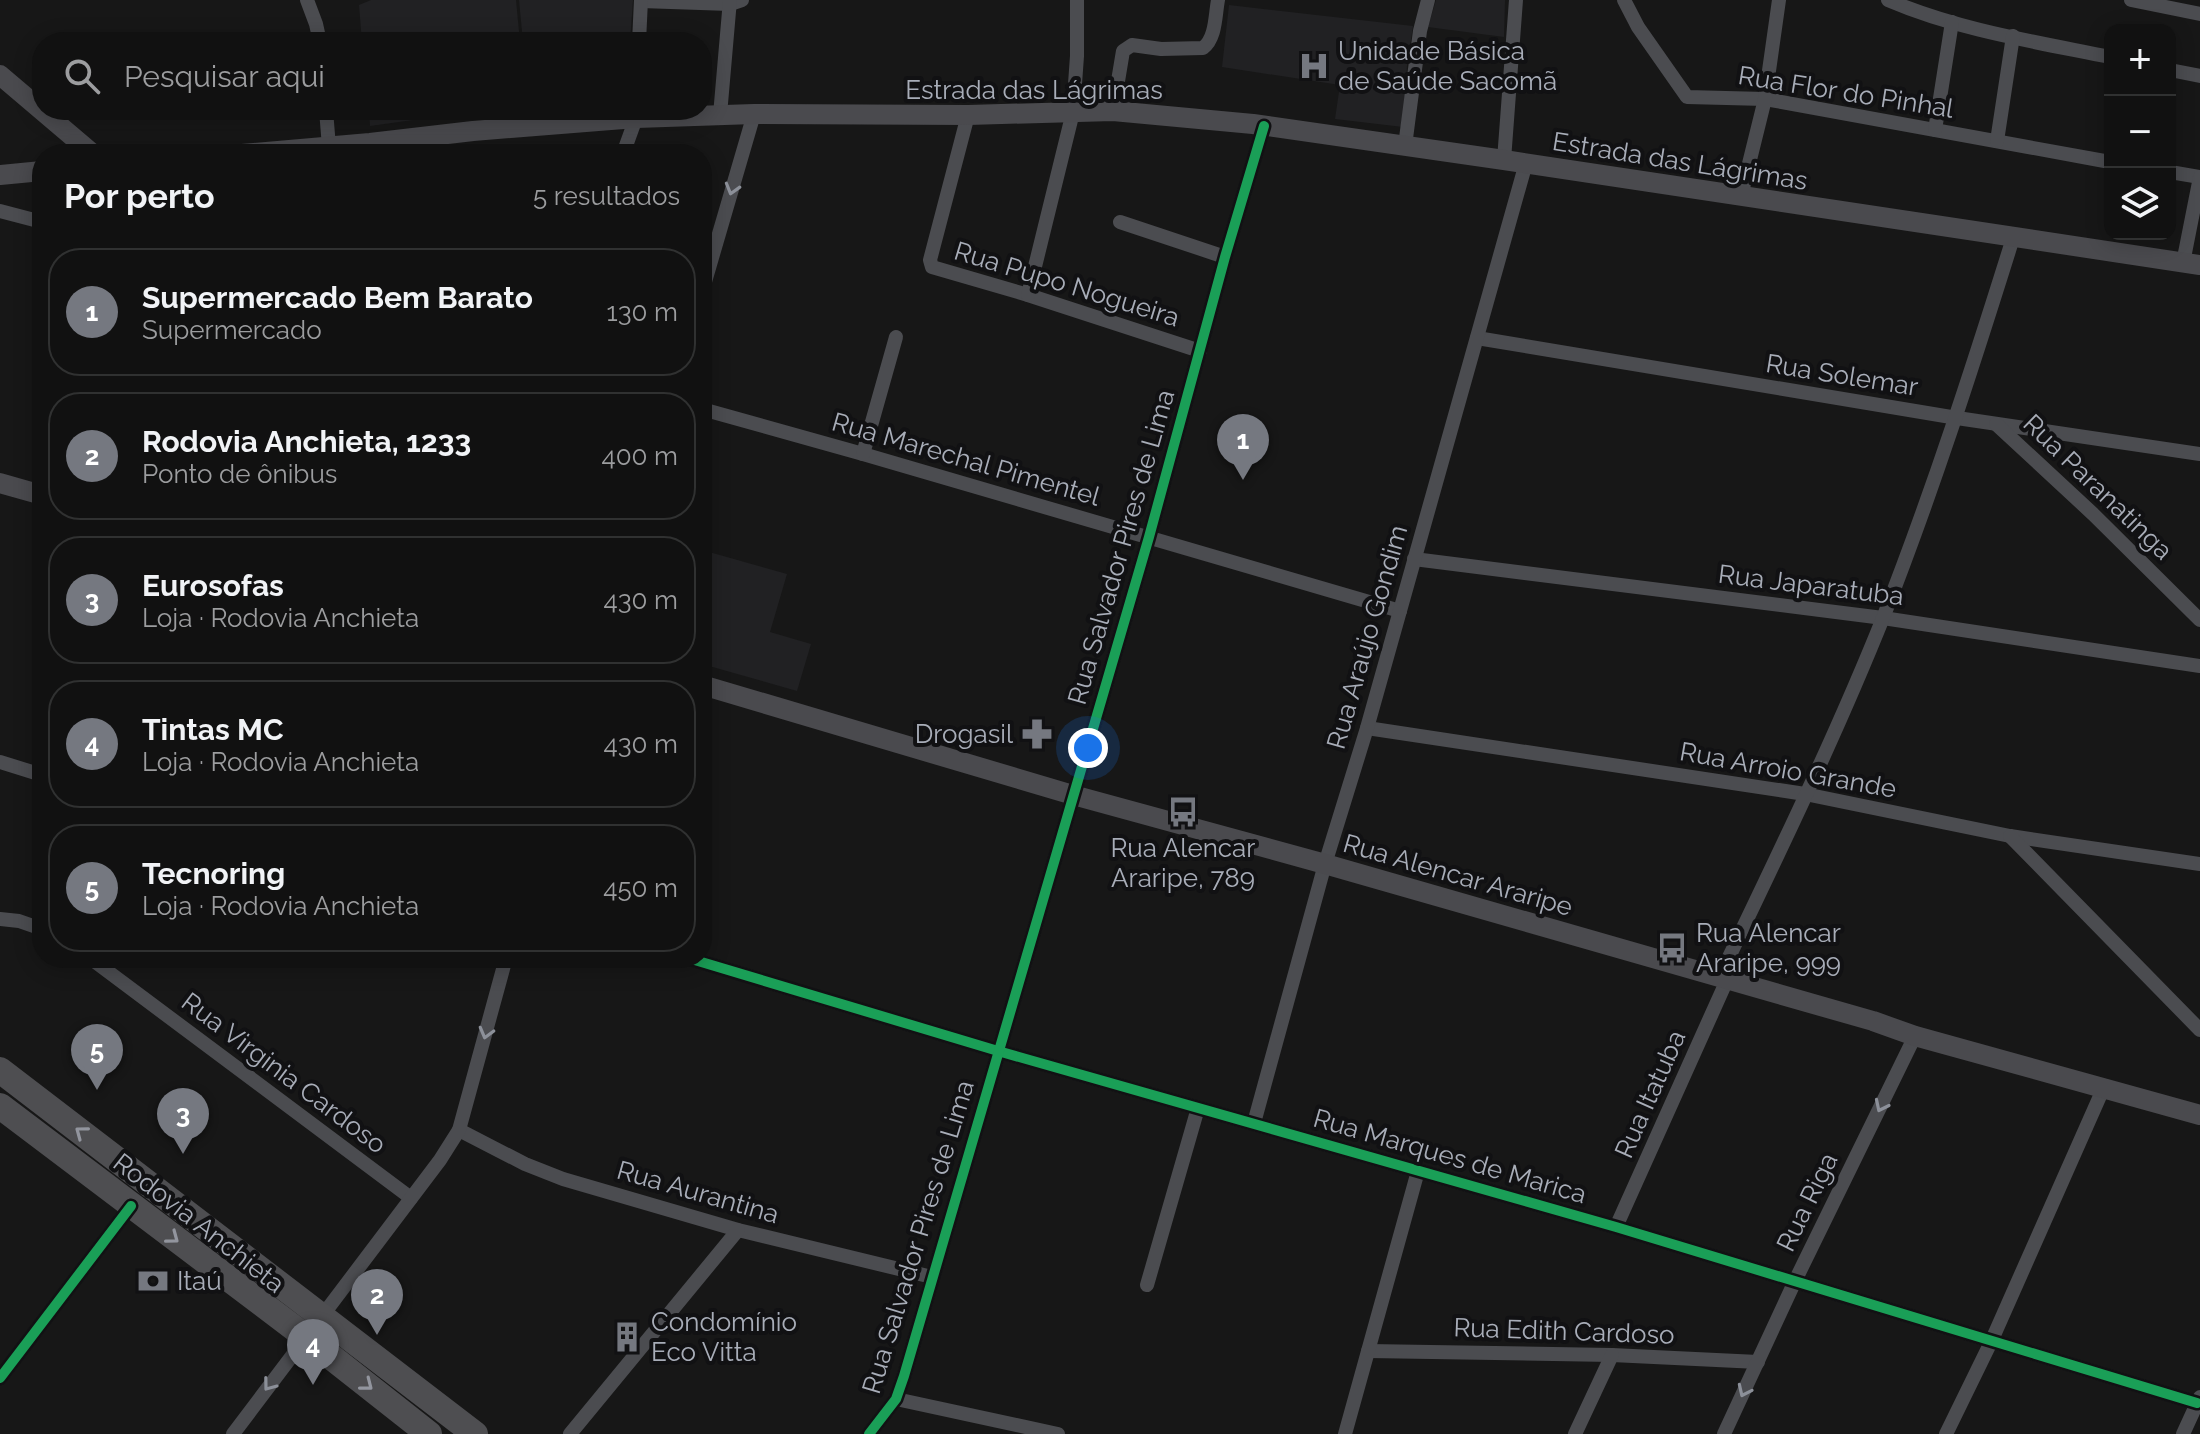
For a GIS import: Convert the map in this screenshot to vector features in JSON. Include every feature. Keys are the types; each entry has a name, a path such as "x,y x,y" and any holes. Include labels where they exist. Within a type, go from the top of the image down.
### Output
{"highway":[{"name":"Rodovia Anchieta","path":"0,1070 313,1327 429,1434"},
{"name":"Rodovia Anchieta","path":"0,1106 131,1206 475,1434"}],"main road":[{"path":"0,75 32,102"},
{"name":"Estrada das Lágrimas","path":"712,115 968,115 1113,111 1264,126 2191,264"},
{"path":"53,120 81,144"},
{"name":"Estrada das Lágrimas","path":"397,144 473,131 578,120"},
{"path":"0,175 32,172"},
{"path":"0,483 32,492"},
{"name":"Rua Alencar Araripe","path":"712,688 1073,795 1325,864 1873,1021 1915,1036 2200,1115"}],"street":[{"path":"307,0 318,32"},
{"path":"639,32 641,0 734,1 720,115"},
{"path":"1028,295 1073,112 1077,0"},
{"path":"1113,111 1123,51 1132,45 1161,49 1203,48 1211,38 1218,0"},
{"path":"1405,146 1420,31 1428,0"},
{"path":"1504,160 1516,0"},
{"name":"Rua Flor do Pinhal","path":"1624,0 1638,27 1687,97 1765,99 2104,161"},
{"path":"1741,196 1765,99 1779,0"},
{"path":"1888,0 1952,22 2104,56"},
{"path":"2131,0 2200,14"},
{"path":"1935,130 1952,22"},
{"path":"1997,141 2013,36"},
{"path":"2176,71 2200,76"},
{"path":"712,258 754,114"},
{"name":"Rua Pupo Nogueira","path":"968,115 930,264 939,270 1028,295 1200,351"},
{"path":"327,120 329,144"},
{"path":"626,144 634,120"},
{"name":"Rua Salvador Pires de Lima","path":"869,1434 896,1399 1149,537 1264,126"},
{"name":"Rua Araújo Gondim","path":"1254,1123 1526,163"},
{"path":"2176,173 2200,177 2191,264"},
{"path":"0,211 32,219"},
{"path":"1120,222 1225,257"},
{"name":"Rua Itatuba","path":"1616,1227 1883,618 1957,418 2013,238"},
{"path":"863,454 896,337"},
{"name":"Rua Solemar","path":"1477,338 1957,418 2200,454"},
{"name":"Rua Marechal Pimentel","path":"712,412 1400,611"},
{"name":"Rua Paranatinga","path":"1996,424 2200,620"},
{"name":"Rua Japaratuba","path":"1414,559 1883,618 2200,666"},
{"name":"Rua Arroio Grande","path":"1367,728 1805,794 2010,836 2200,864"},
{"path":"0,762 32,772"},
{"path":"2010,836 2200,1030"},
{"path":"2184,862 2200,857"},
{"path":"0,919 32,926"},
{"name":"Rua Marques de Marica","path":"712,965 998,1051 1616,1227 1991,1342 2198,1400"},
{"name":"Rua Virginia Cardoso","path":"103,968 411,1198"},
{"path":"233,1434 440,1160 459,1130 503,968"},
{"name":"Rua Riga","path":"1724,1434 1915,1036"},
{"path":"1946,1434 1991,1342 2104,1087"},
{"path":"1147,1285 1198,1108"},
{"name":"Rua Aurantina","path":"459,1130 525,1164 563,1179 738,1230 932,1277"},
{"path":"1345,1434 1418,1171"},
{"path":"0,1378 131,1206"},
{"path":"570,1434 738,1230"},
{"name":"Rua Edith Cardoso","path":"1368,1351 1612,1355 1758,1362"},
{"path":"1575,1434 1612,1355"},
{"path":"896,1399 1058,1434"},
{"path":"2183,1434 2198,1400"}],"shaded area":[{"path":"371,0 516,0 519,32 361,32 359,5"},
{"path":"519,0 633,0 631,32 522,32"},
{"path":"1436,0 1505,0 1504,37 1428,27"},
{"name":"Unidade Básica de Saúde Sacomã","path":"1229,5 1413,26 1403,127 1335,119 1340,85 1222,67"},
{"path":"370,120 413,120 370,126"},
{"path":"712,553 787,574 770,632 811,644 797,691 712,667"}],"cycle path":[{"path":"869,1434 896,1399 904,1376 1149,537 1264,126"},
{"path":"712,965 998,1051 1616,1227 2197,1403"},
{"path":"0,1378 131,1206"}],"place":[{"name":"Unidade Básica de Saúde Sacomã","path":"1314,66"},
{"name":"Supermercado Bem Barato","path":"1243,480"},
{"name":"Drogasil","path":"1037,734"},
{"name":"Rua Alencar Araripe, 789","path":"1183,812"},
{"name":"Rua Alencar Araripe, 999","path":"1672,948"},
{"name":"Tecnoring","path":"97,1090"},
{"name":"Eurosofas","path":"183,1154"},
{"name":"Itaú","path":"153,1281"},
{"name":"Rodovia Anchieta, 1233","path":"377,1335"},
{"name":"Condomínio Eco Vitta","path":"627,1337"},
{"name":"Tintas MC","path":"313,1385"}]}
